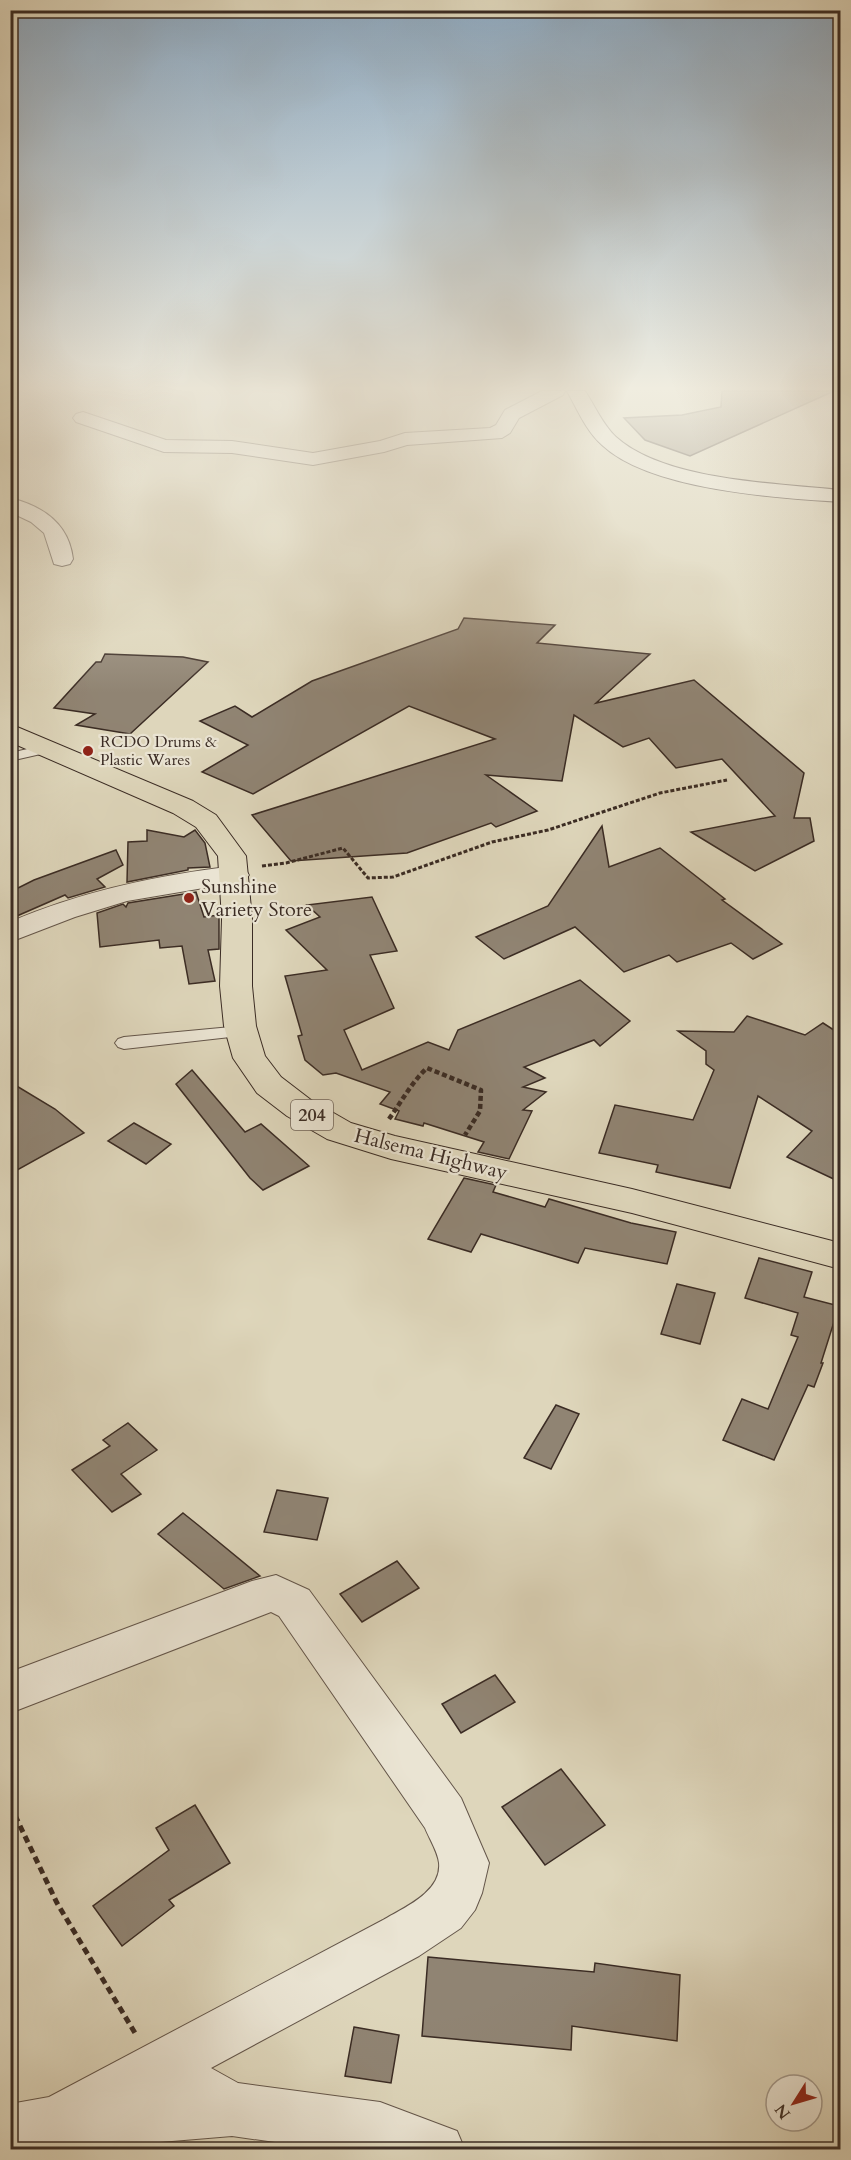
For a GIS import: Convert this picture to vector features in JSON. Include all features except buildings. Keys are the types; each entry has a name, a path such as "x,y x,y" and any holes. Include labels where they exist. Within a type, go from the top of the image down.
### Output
{"highway":[{"name":"Halsema Highway","path":"10,732 183,807 206,821 221,839 232,856 235,872 236,986 242,1031 249,1058 268,1085 299,1108 339,1131 373,1141 632,1201 840,1256"}],"street":[{"path":"805,492 840,496"},
{"path":"10,504 29,511 56,533 62,544 62,559"},
{"path":"10,933 39,919 95,900 190,879 235,872"},
{"path":"10,1693 267,1594 276,1593 294,1603 444,1814 464,1863 457,1893 443,1911 401,1938 157,2069 33,2127"},
{"path":"157,2069 232,2109"},
{"path":"33,2127 232,2109 380,2129 438,2150"}],"lane":[{"path":"10,757 49,748"},
{"path":"123,1043 242,1031"}],"path":[{"path":"235,872 286,863 343,848 368,878 393,877 492,842 548,830 660,793 727,780"},
{"path":"373,1141 408,1092 412,1082 427,1068 481,1090 480,1111 448,1160"},
{"path":"10,1805 57,1903 157,2069"}],"place":[{"name":"RCDO Drums & Plastic Wares","path":"88,751"},
{"name":"Sunshine Variety Store","path":"189,898"}]}
